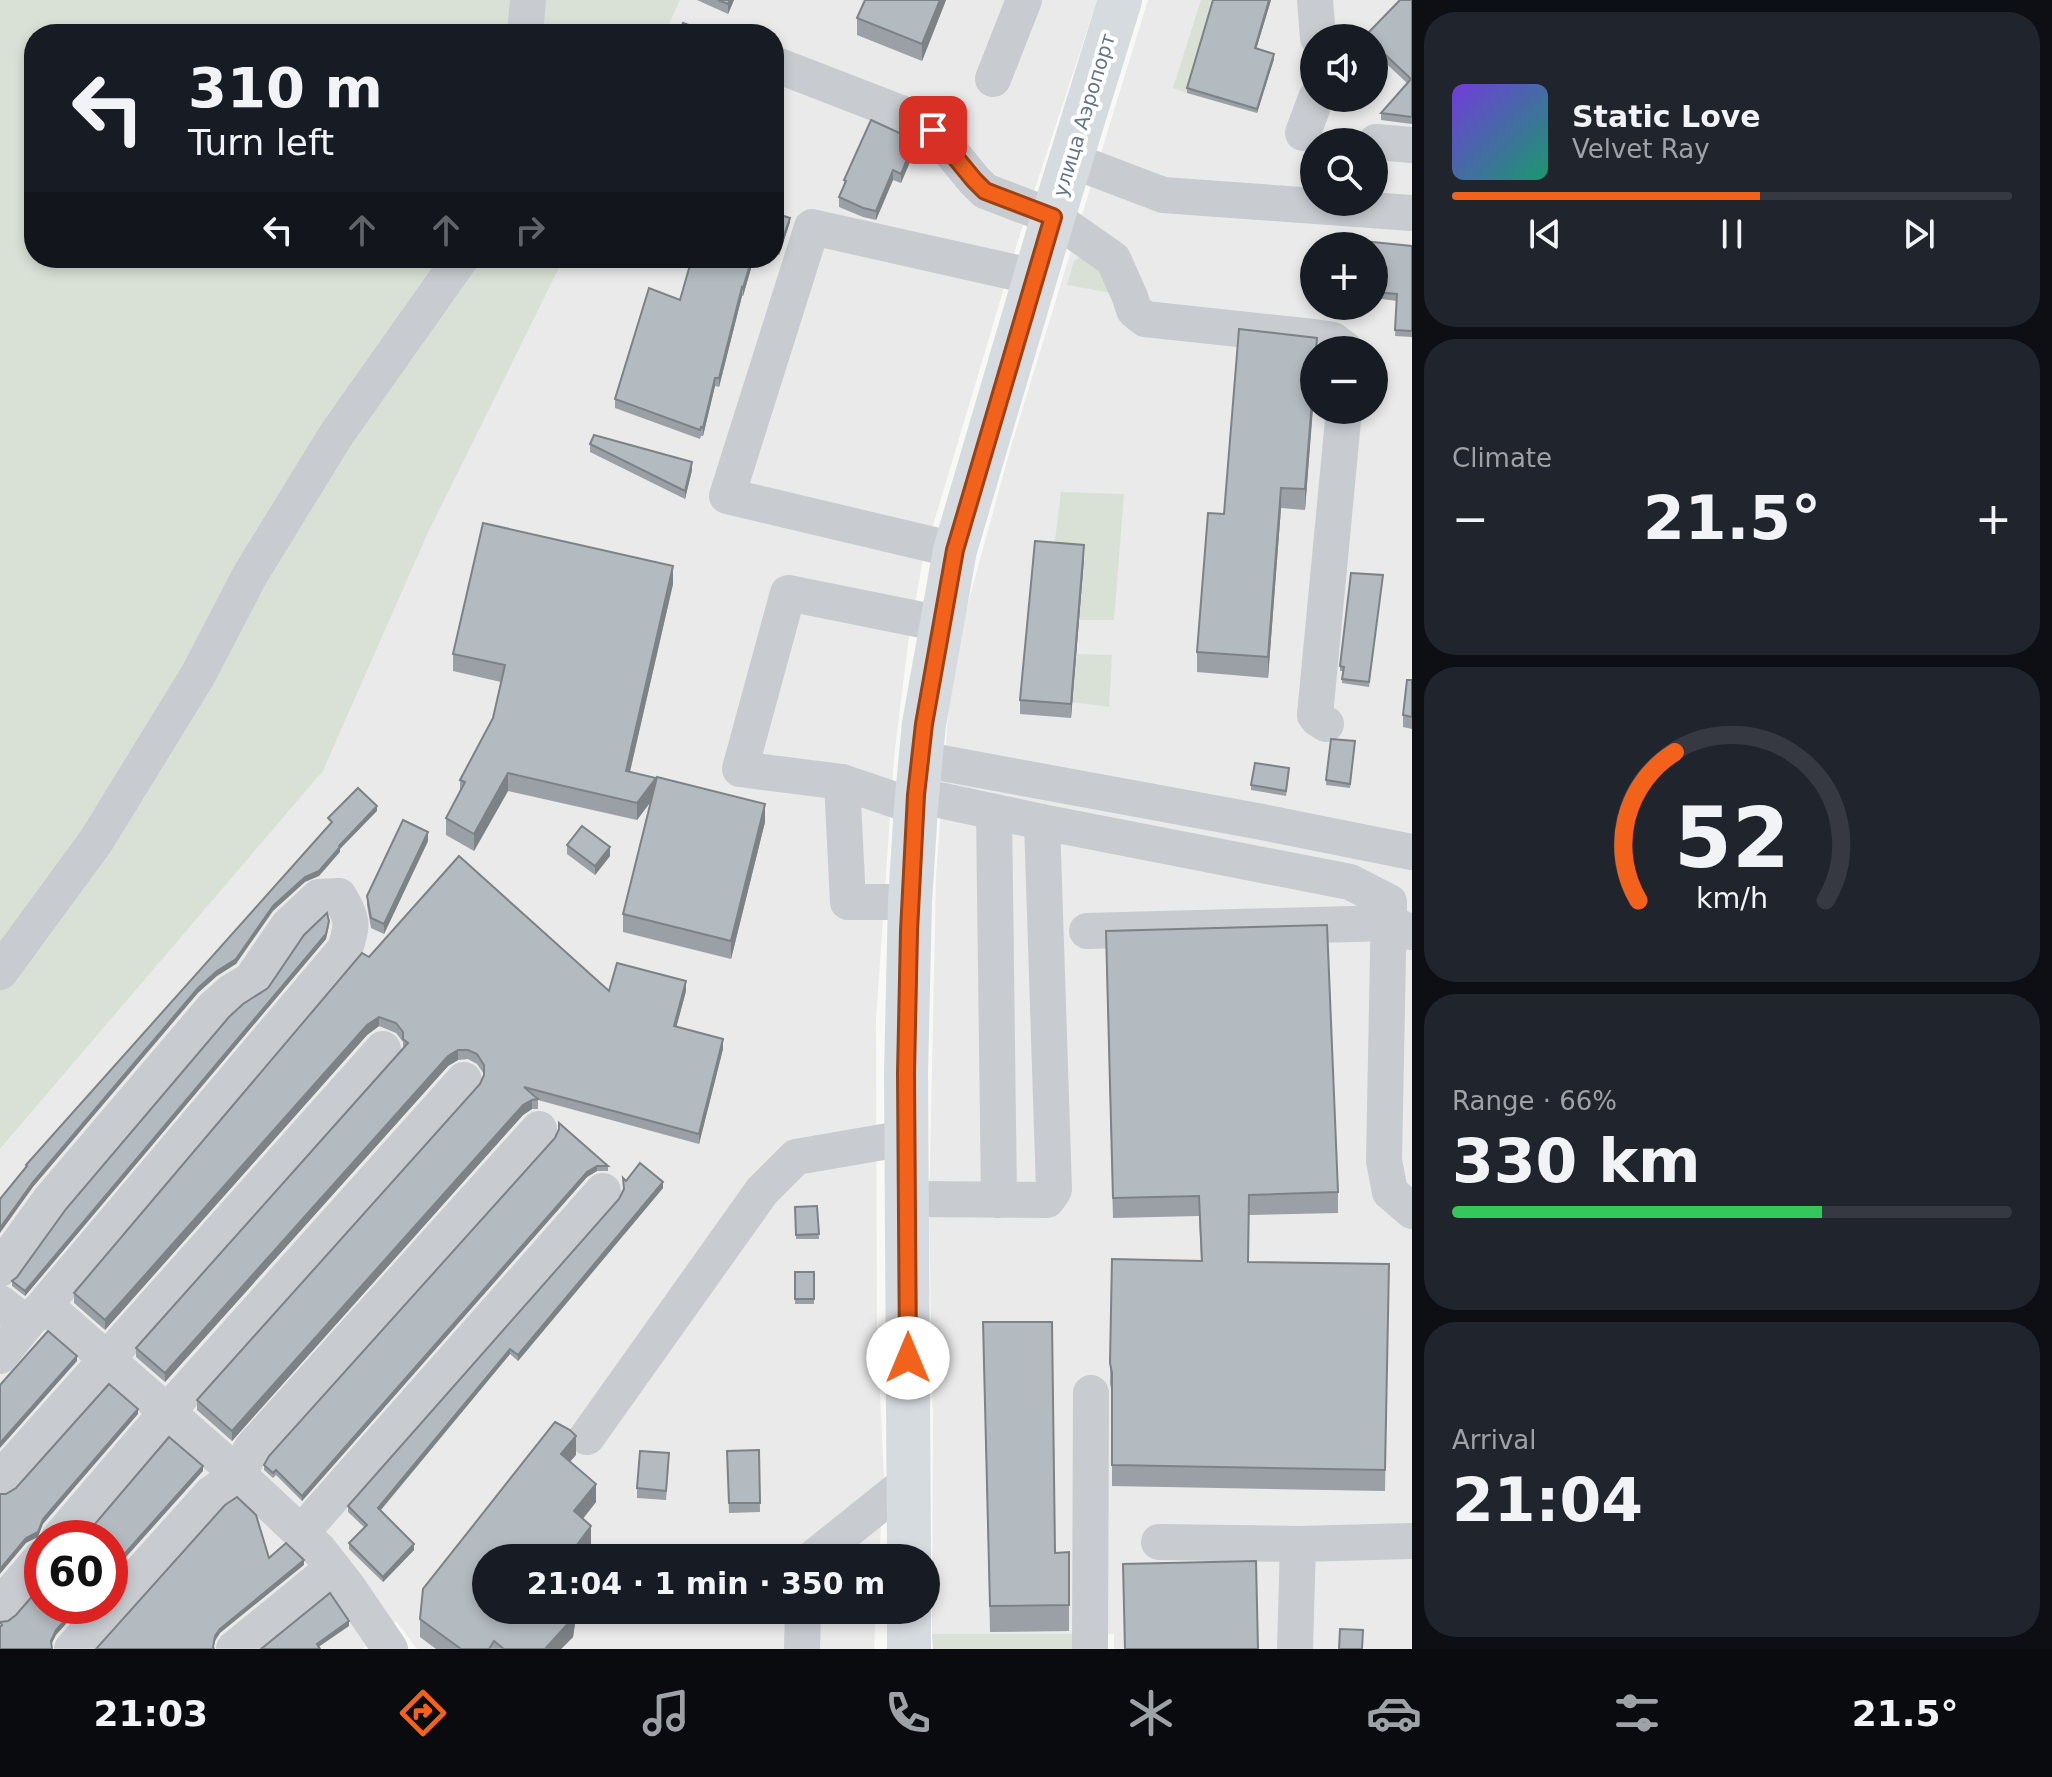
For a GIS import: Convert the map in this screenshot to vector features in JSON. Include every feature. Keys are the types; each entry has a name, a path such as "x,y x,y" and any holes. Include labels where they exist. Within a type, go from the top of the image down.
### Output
{"main road":[{"name":"улица Аэропорт","path":"909,1544 906,1073 910,902 924,724 955,550 1120,0"},
{"path":"909,1624 909,1649"}],"lane":[{"path":"526,24 528,0"},
{"path":"993,79 1024,0"},
{"path":"1315,0 1317,24"},
{"path":"784,68 919,120 933,130 985,191 1053,217 1113,259 1134,310 1145,319 1305,336"},
{"path":"1388,143 1412,145"},
{"path":"1071,160 1163,195 1300,202"},
{"path":"1388,210 1412,213"},
{"path":"955,550 727,496 812,227 1035,277"},
{"path":"0,972 96,841 198,675 250,575 336,435 454,268"},
{"path":"1326,724 1315,715 1343,424"},
{"path":"942,624 788,593 740,769 842,782 1262,822 1412,852"},
{"path":"842,782 848,902 910,902"},
{"path":"917,787 994,812 1350,882 1389,902 1400,928 1384,1161 1390,1192 1412,1211"},
{"path":"994,812 999,1200"},
{"path":"907,1199 1047,1200 1054,1190 1042,822"},
{"path":"0,1269 49,1201 214,1007 251,980 288,926 319,897 339,896 349,912 351,929 345,949 24,1310 0,1356"},
{"path":"1087,931 1400,928"},
{"path":"0,1479 383,1049"},
{"path":"74,1520 464,1080"},
{"path":"72,1649 211,1494 239,1475 251,1449 539,1129"},
{"path":"587,1437 762,1191 796,1157 906,1138"},
{"path":"301,1533 603,1191"},
{"path":"24,1310 54,1313 239,1475 319,1550 390,1649"},
{"path":"1090,1649 1091,1393"},
{"path":"830,1544 909,1481"},
{"path":"1159,1542 1298,1544 1412,1541"},
{"path":"1295,1649 1298,1544"},
{"path":"234,1649 333,1568"},
{"path":"0,1606 24,1578"},
{"path":"802,1649 803,1624"}],"shaded area":[{"path":"0,0 680,0 669,24 24,24 24,268 559,268 427,535 323,771 0,1149"},
{"path":"680,0 1097,0 1020,234 923,559 909,636 894,757 876,1019 877,1328 884,1478 880,1544 472,1544 472,1624 875,1624 874,1649 417,1649 396,1621 362,1649 0,1649 0,1149 323,771 427,535 559,268 784,268 784,24 669,24"},
{"path":"1148,0 1412,0 1412,1649 1114,1649 1114,1634 932,1634 932,1624 940,1624 940,1544 932,1544 929,1211 936,877 952,662 1012,443"},
{"path":"1201,0 1214,0 1187,93 1173,88"},
{"path":"1080,257 1102,267 1123,295 1067,285 1074,261"},
{"path":"1061,492 1124,494 1114,620 1079,620 1053,556"},
{"path":"1076,654 1112,655 1109,707 1072,702"},
{"path":"932,1634 1079,1634 1079,1649 933,1649"}],"building":[{"path":"865,0 940,0 922,44 857,18"},
{"path":"1213,0 1269,0 1255,48 1274,54 1257,109 1187,88"},
{"path":"1400,0 1412,0 1412,117 1381,113 1388,112 1388,105 1411,79 1388,57 1388,24 1377,24"},
{"path":"871,120 915,140 901,174 893,170 876,211 839,197"},
{"path":"784,216 790,218 784,235"},
{"path":"1388,244 1412,246 1412,331 1395,330 1397,294 1388,293"},
{"path":"689,268 749,268 719,378 715,378 700,430 615,399 649,288 680,300"},
{"path":"1239,329 1300,336 1300,424 1310,424 1305,489 1281,488 1268,657 1197,652 1208,513 1224,514"},
{"path":"594,435 692,462 685,491 590,444"},
{"path":"483,523 673,566 626,771 656,778 637,803 508,773 474,834 446,818 465,782 460,780 493,718 505,665 453,654"},
{"path":"1035,541 1084,545 1071,704 1020,700"},
{"path":"1351,573 1383,575 1369,682 1342,679 1344,667 1340,666"},
{"path":"1407,680 1412,680 1412,717 1403,715"},
{"path":"1331,739 1355,741 1350,784 1326,780"},
{"path":"1255,763 1289,768 1286,791 1251,785"},
{"path":"657,777 765,804 731,941 623,914"},
{"path":"358,788 377,806 319,871 305,877 273,906 236,959 198,988 33,1182 0,1228 0,1199 26,1165 332,822 328,818"},
{"path":"403,820 428,832 384,924 371,918 367,896"},
{"path":"582,826 610,847 595,866 567,845"},
{"path":"459,856 609,991 617,963 686,981 674,1026 723,1039 699,1134 524,1087 538,1099 523,1105 232,1431 197,1400 480,1084 484,1065 477,1054 458,1050 448,1056 165,1373 136,1348 408,1043 396,1023 379,1017 367,1025 105,1320 74,1293 362,953 369,957"},
{"path":"327,913 326,934 26,1290 12,1281 66,1209 229,1017 268,988 304,935"},
{"path":"1327,925 1338,1192 1249,1195 1248,1262 1389,1264 1385,1470 1112,1465 1112,1259 1202,1261 1199,1196 1113,1198 1106,931"},
{"path":"559,1123 608,1166 597,1166 587,1172 302,1496 276,1470 273,1473 264,1465 269,1456 555,1138"},
{"path":"640,1163 663,1182 518,1355 510,1349 378,1508 414,1544 383,1577 349,1543 367,1525 348,1506 619,1199 624,1189 623,1178 626,1181"},
{"path":"817,1206 819,1234 796,1235 795,1207"},
{"path":"795,1272 814,1272 814,1299 795,1299"},
{"path":"983,1322 1052,1322 1055,1553 1069,1552 1069,1605 990,1606"},
{"path":"48,1331 77,1356 0,1443 0,1385"},
{"path":"109,1384 138,1409 43,1520 24,1520 24,1540 0,1569 0,1494 16,1488"},
{"path":"555,1422 570,1430 576,1436 561,1454 596,1484 574,1511 591,1526 578,1544 472,1544 472,1624 568,1624 545,1649 504,1649 494,1641 489,1649 461,1649 420,1619 423,1589"},
{"path":"169,1437 203,1466 128,1550 128,1520 98,1520"},
{"path":"759,1450 760,1503 729,1503 727,1451"},
{"path":"640,1451 669,1453 666,1491 637,1488"},
{"path":"237,1497 256,1515 269,1558 286,1543 304,1560 220,1629 215,1636 214,1649 96,1649 118,1624 128,1624 128,1613 225,1505"},
{"path":"1256,1561 1258,1649 1125,1649 1123,1564"},
{"path":"330,1593 349,1621 317,1644 320,1649 261,1649"},
{"path":"24,1606 24,1624 62,1624 51,1641 52,1649 0,1649 0,1622 16,1615"},
{"path":"1340,1629 1363,1630 1362,1649 1339,1649"}],"route":[{"path":"908,1358 906,1073 909,931 916,795 924,724 955,550 1053,217 985,191 933,130"}]}
